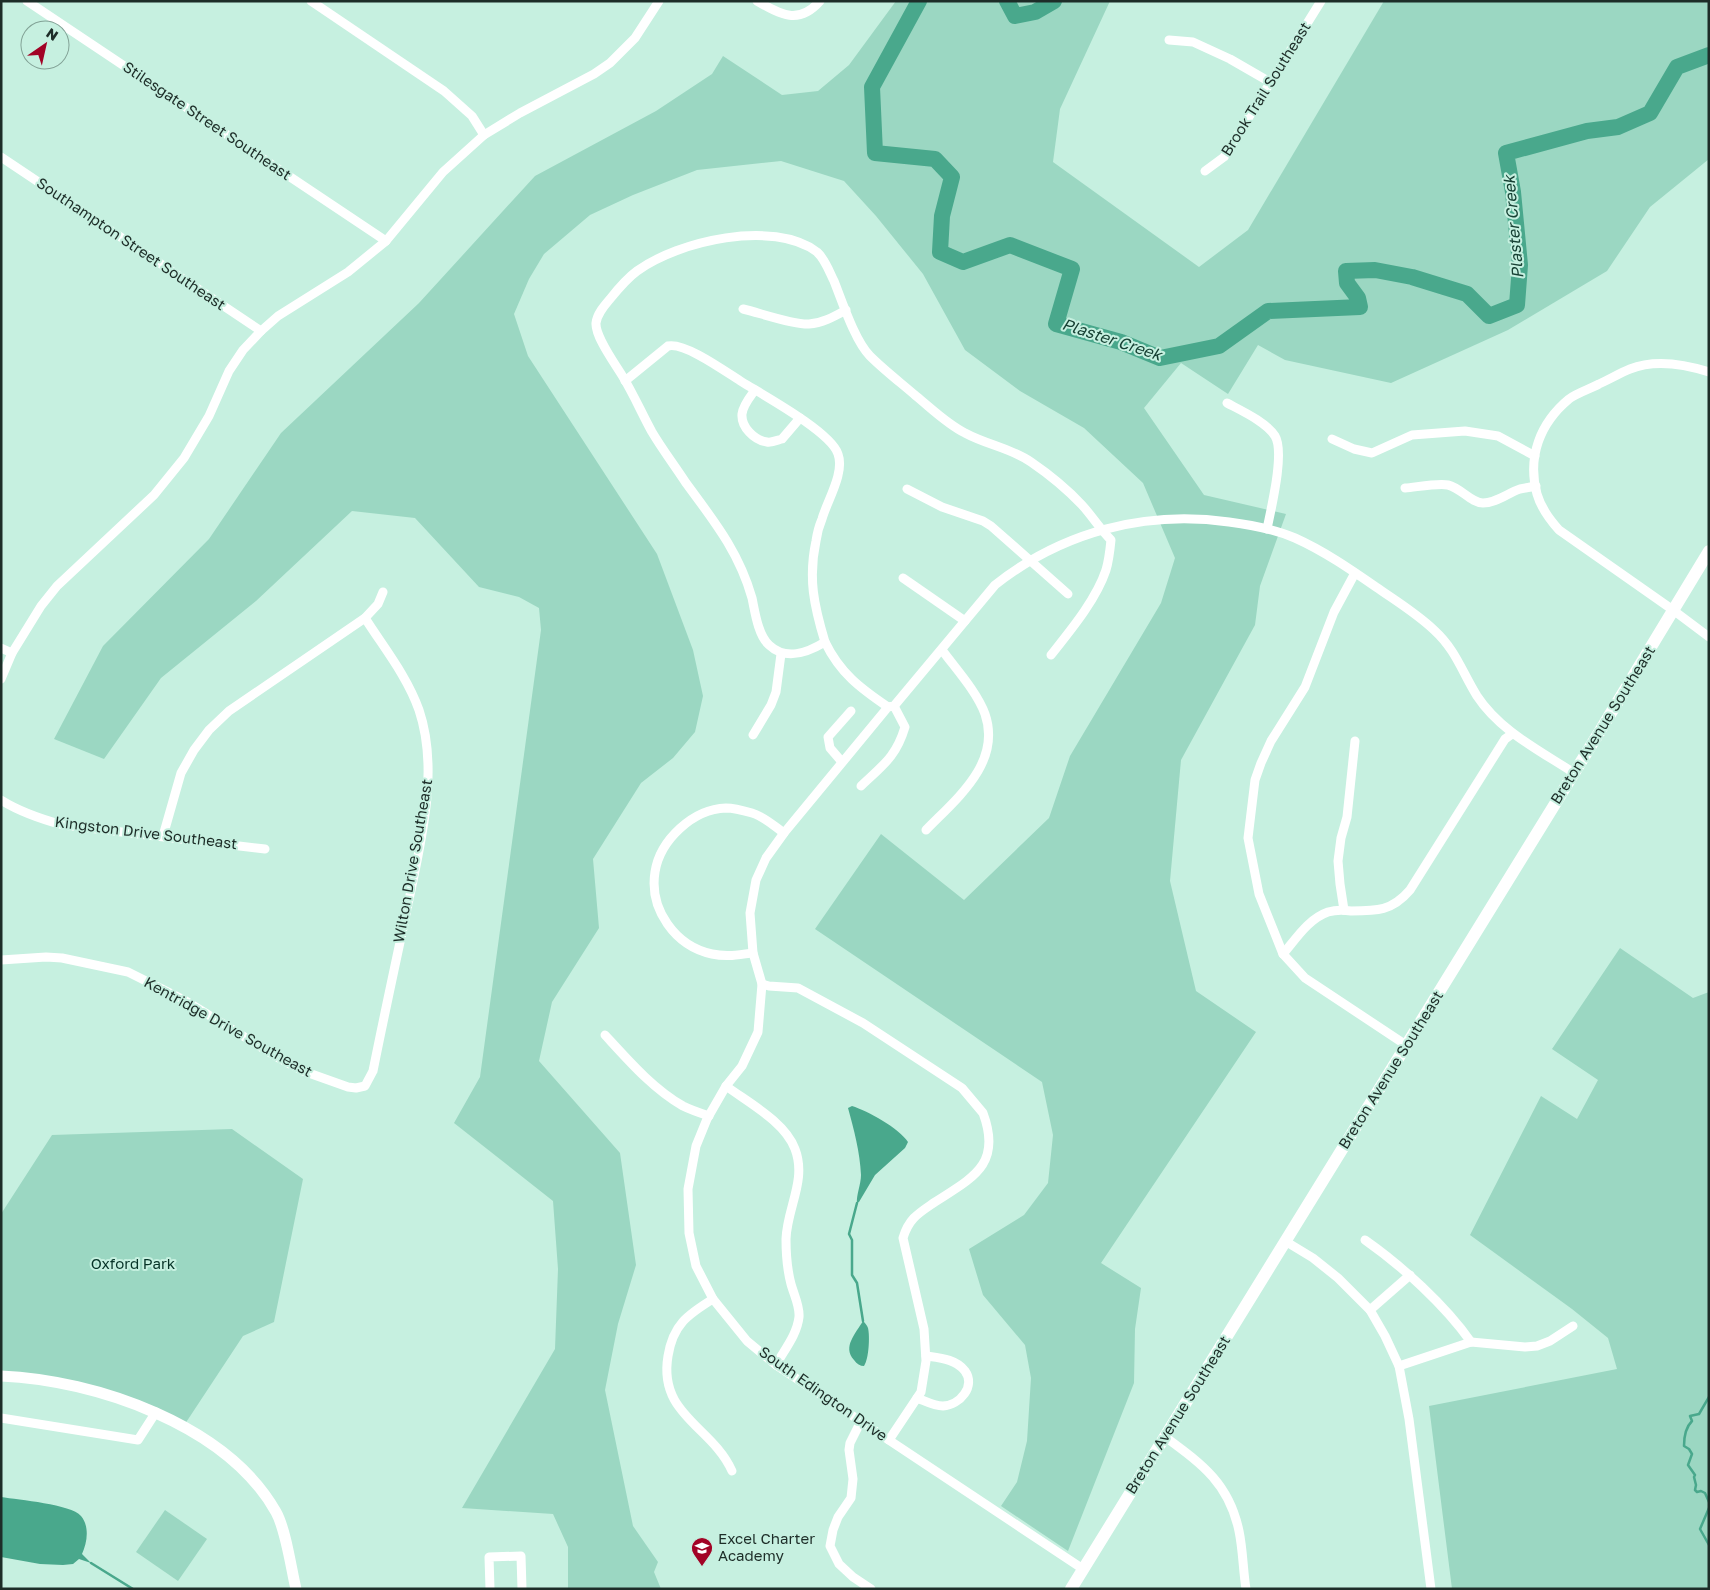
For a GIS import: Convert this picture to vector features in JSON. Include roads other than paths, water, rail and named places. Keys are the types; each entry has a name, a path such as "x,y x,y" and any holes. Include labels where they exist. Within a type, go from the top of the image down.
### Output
{"main road":[{"name":"Breton Avenue Southeast","path":"1071,1589 1709,551"}],"street":[{"name":"Stilesgate Street Southeast","path":"27,1 386,241"},
{"path":"311,1 444,91 472,116 484,135"},
{"path":"1,679 12,653 41,606 57,586 74,568 148,502 171,475 198,437 229,371 243,350 261,331 278,316 348,272 386,241 443,172 484,135 520,113 594,74 610,63 635,38 659,1"},
{"path":"757,1 786,16 800,16 811,11 820,1"},
{"name":"Brook Trail Southeast","path":"1206,171 1224,157 1321,1"},
{"path":"1170,40 1193,42 1230,59 1270,82"},
{"name":"Southampton Street Southeast","path":"1,156 261,331"},
{"path":"824,642 813,650 795,654 781,654 766,642 759,626 745,576 724,533 653,434 626,381 598,335 596,321 600,311 621,285 638,270 664,256 694,245 737,236 774,237 801,244 818,253 827,265 868,355 958,429 978,439 1012,450 1064,486 1111,540 1110,555 1106,571 1090,600 1051,655"},
{"path":"743,309 793,322 809,324 824,321 846,310"},
{"path":"626,381 668,346 674,344 683,347 714,364 800,418 833,445 838,453 840,464 838,474 821,520 815,543 812,596 824,642 832,656 856,684 891,706 905,727 894,754 861,786"},
{"path":"1709,372 1688,365 1663,363 1631,368 1571,398 1551,416 1540,435 1535,456 1537,496 1558,530 1709,637"},
{"path":"755,390 742,413 742,421 746,429 754,436 766,442 782,439 800,418"},
{"path":"1227,403 1252,416 1274,434 1277,441 1278,464 1276,484 1267,528"},
{"path":"1332,439 1354,449 1372,453 1412,435 1465,431 1498,436 1535,456"},
{"path":"1405,488 1441,484 1450,485 1482,503 1492,501 1520,489 1536,486"},
{"path":"907,489 942,508 983,521 991,526 1068,594"},
{"name":"South Edington Drive","path":"1083,1569 776,1365 747,1341 713,1299 696,1266 689,1232 688,1189 696,1146 708,1116 726,1086 742,1066 758,1032 762,984 753,953 750,913 756,880 766,858 842,762 942,650 995,585 1012,572 1079,536 1138,521 1185,518 1219,520 1267,528 1322,550 1421,618 1451,648 1477,695 1491,714 1512,734 1574,772"},
{"path":"1355,572 1334,612 1305,687 1271,741 1255,780 1248,838 1259,894 1283,954 1305,978 1406,1045"},
{"path":"903,578 964,622"},
{"path":"163,836 181,773 194,750 209,730 229,711 365,618 378,604 383,592"},
{"name":"Wilton Drive Southeast","path":"365,618 410,687 419,711 428,750 429,790 373,1071 365,1086"},
{"path":"1,648 12,653"},
{"path":"926,830 970,784 983,763 989,747 988,731 982,709 965,681 942,650"},
{"path":"753,735 771,705 776,692 781,654"},
{"path":"842,762 830,748 828,737 851,712"},
{"path":"1283,954 1307,926 1318,917 1329,912 1344,910 1370,911 1382,909 1392,906 1403,899 1505,740 1512,734"},
{"path":"1344,910 1338,861 1341,838 1347,817 1355,741"},
{"name":"Kingston Drive Southeast","path":"1,800 14,808 38,818 63,825 265,849"},
{"path":"753,953 730,956 711,954 692,947 669,929 655,900 655,872 662,849 682,825 707,812 726,808 753,813 767,820 784,833"},
{"name":"Kentridge Drive Southeast","path":"1,960 46,957 62,958 128,972 186,1001 277,1058 303,1071 348,1087 365,1086"},
{"path":"762,984 798,988 863,1023 962,1088 983,1113 988,1130 989,1147 985,1164 980,1170 916,1214 906,1229 903,1238 924,1329 926,1356 921,1392 889,1440"},
{"path":"605,1035 659,1089 683,1106 708,1116"},
{"path":"726,1086 782,1128 796,1150 800,1168 799,1182 786,1237 787,1261 799,1317 795,1332 776,1365"},
{"path":"1364,1240 1410,1275 1461,1328 1471,1342"},
{"path":"1285,1241 1313,1258 1338,1278 1370,1310 1399,1366 1409,1418 1431,1589"},
{"path":"1370,1310 1410,1275"},
{"path":"713,1299 691,1313 675,1331 670,1346 666,1376 677,1407 722,1454 732,1471"},
{"path":"1399,1366 1471,1342 1525,1347 1537,1346 1550,1341 1573,1326"},
{"path":"917,1398 941,1406 950,1405 967,1392 970,1382 966,1371 953,1361 926,1356"},
{"path":"1,1376 22,1377 82,1388 143,1406 204,1440 223,1453 256,1482 276,1514 287,1547 296,1589"},
{"path":"1,1418 138,1440 156,1412"},
{"path":"861,1421 850,1443 853,1479 851,1498 838,1517 830,1546 840,1564 852,1577 871,1589"},
{"path":"1164,1436 1194,1458 1219,1482 1231,1503 1239,1531 1246,1589"},
{"path":"490,1589 489,1557 521,1556 522,1589"}],"waterway":[{"name":"Plaster Creek","path":"919,1 872,87 875,153 935,159 952,177 942,216 940,252 963,262 1010,245 1072,269 1056,324 1121,342 1160,358 1219,346 1268,311 1360,307 1358,298 1347,283 1346,271 1375,270 1412,277 1467,294 1489,316 1517,305 1520,265 1513,192 1506,153 1587,131 1618,127 1650,113 1677,67 1709,55"},
{"name":"Plaster Creek","path":"1007,1 1015,16 1035,12 1054,1"},
{"path":"857,1203 849,1234 852,1240 852,1275 857,1283 863,1321"},
{"path":"1709,1397 1699,1414 1690,1416 1692,1421 1688,1426 1684,1439 1684,1446 1692,1454 1688,1465 1695,1475 1695,1490 1705,1493 1709,1502"},
{"path":"1709,1508 1700,1529 1709,1545"},
{"path":"91,1563 133,1589"}],"place":[{"name":"Excel Charter Academy","path":"702,1567"}],"park label":[{"name":"Oxford Park","path":"133,1264"}]}
